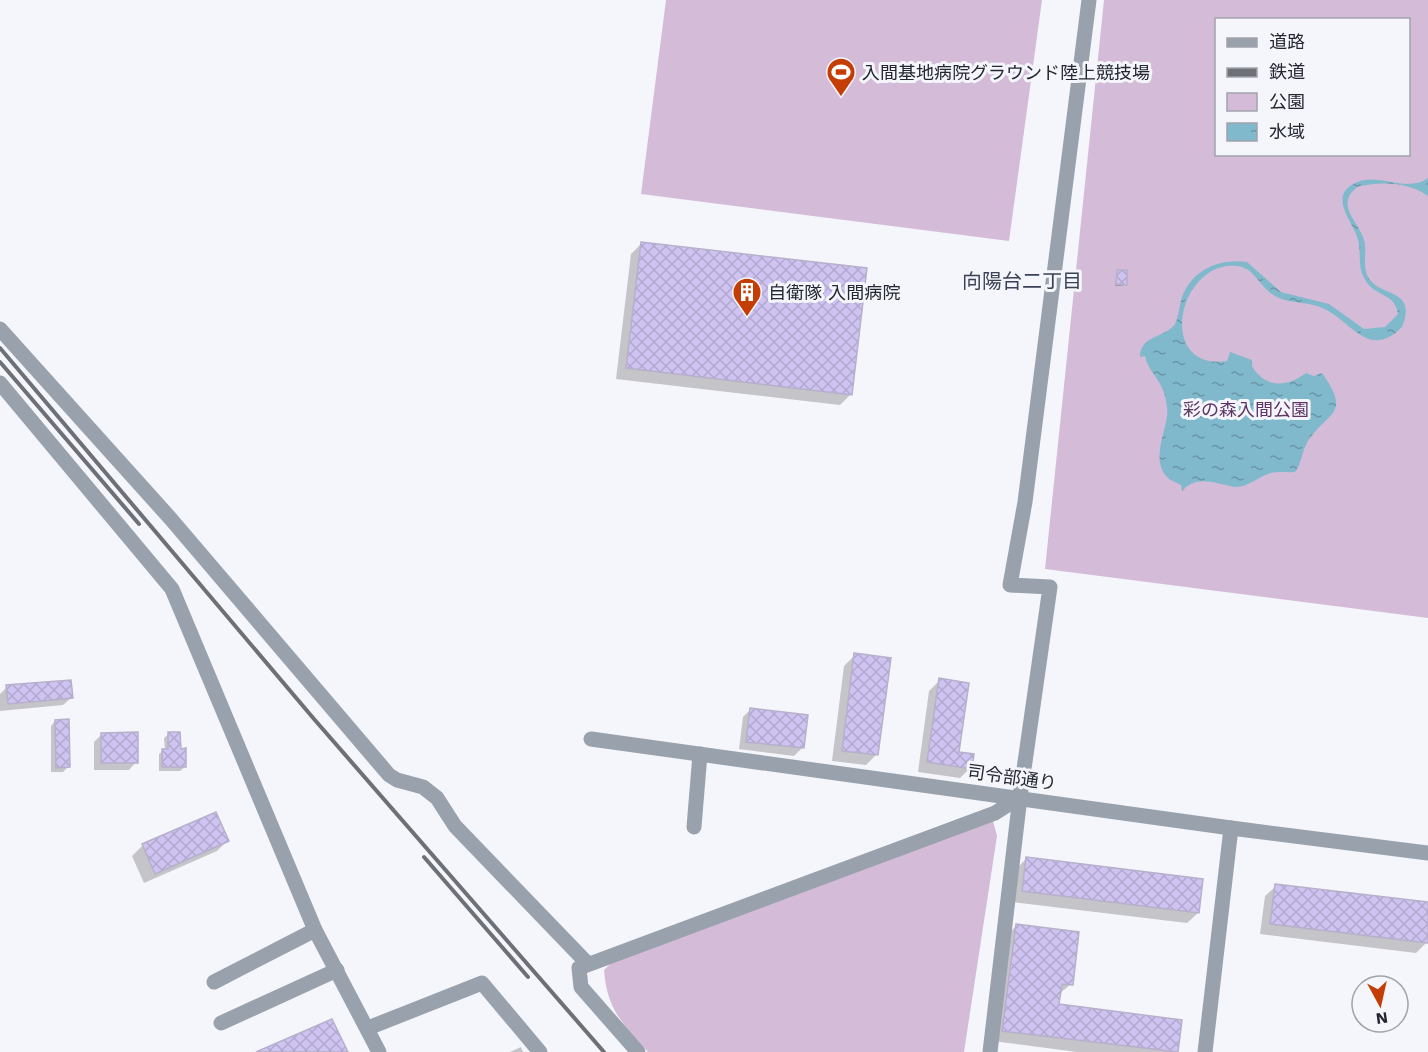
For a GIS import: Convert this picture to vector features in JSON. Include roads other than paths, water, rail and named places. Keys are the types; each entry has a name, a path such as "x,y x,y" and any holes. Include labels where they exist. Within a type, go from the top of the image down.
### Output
{"lane":[{"path":"990,1052 1020,797 1050,587 1010,585 1025,502 1089,0"},
{"path":"0,329 170,518 389,775 397,780 423,787 437,798 455,826 587,963"},
{"path":"0,383 172,589 315,930 379,1052"},
{"name":"司令部通り","path":"591,739 1231,828 1428,853"},
{"path":"694,827 700,754"},
{"path":"638,1052 581,987 579,968 587,963 995,813 1020,797"},
{"path":"1205,1052 1231,828"},
{"path":"214,982 315,930"},
{"path":"221,1023 337,970"},
{"path":"368,1028 482,982 540,1052"}],"water":[{"path":"1428,178 1428,196 1403,185 1375,184 1357,187 1350,194 1348,201 1351,215 1363,236 1368,277 1373,284 1395,295 1405,305 1406,314 1402,327 1390,337 1379,340 1369,339 1331,312 1320,307 1277,297 1243,267 1217,269 1200,280 1189,296 1183,315 1183,334 1190,350 1204,360 1227,361 1230,352 1252,360 1257,373 1274,383 1281,384 1294,380 1306,373 1314,376 1322,373 1331,387 1336,405 1334,412 1308,441 1295,472 1271,473 1236,487 1195,482 1182,491 1181,485 1169,479 1160,465 1160,448 1167,416 1166,401 1162,388 1145,356 1140,357 1141,350 1148,341 1171,329 1175,324 1182,297 1192,280 1217,264 1247,262 1281,292 1329,304 1364,329 1385,327 1398,314 1394,303 1372,288 1364,278 1358,240 1345,211 1343,196 1353,184 1362,180 1410,184"}],"railway":[{"path":"0,348 314,719 604,1052"},
{"path":"0,362 139,524"},
{"path":"424,857 528,977"}],"place":[{"name":"入間基地病院グラウンド陸上競技場","path":"841,98"},
{"name":"自衛隊 入間病院","path":"747,318"}],"district":[{"name":"向陽台二丁目","path":"1022,281"}],"park label":[{"name":"彩の森入間公園","path":"1246,409"}]}
